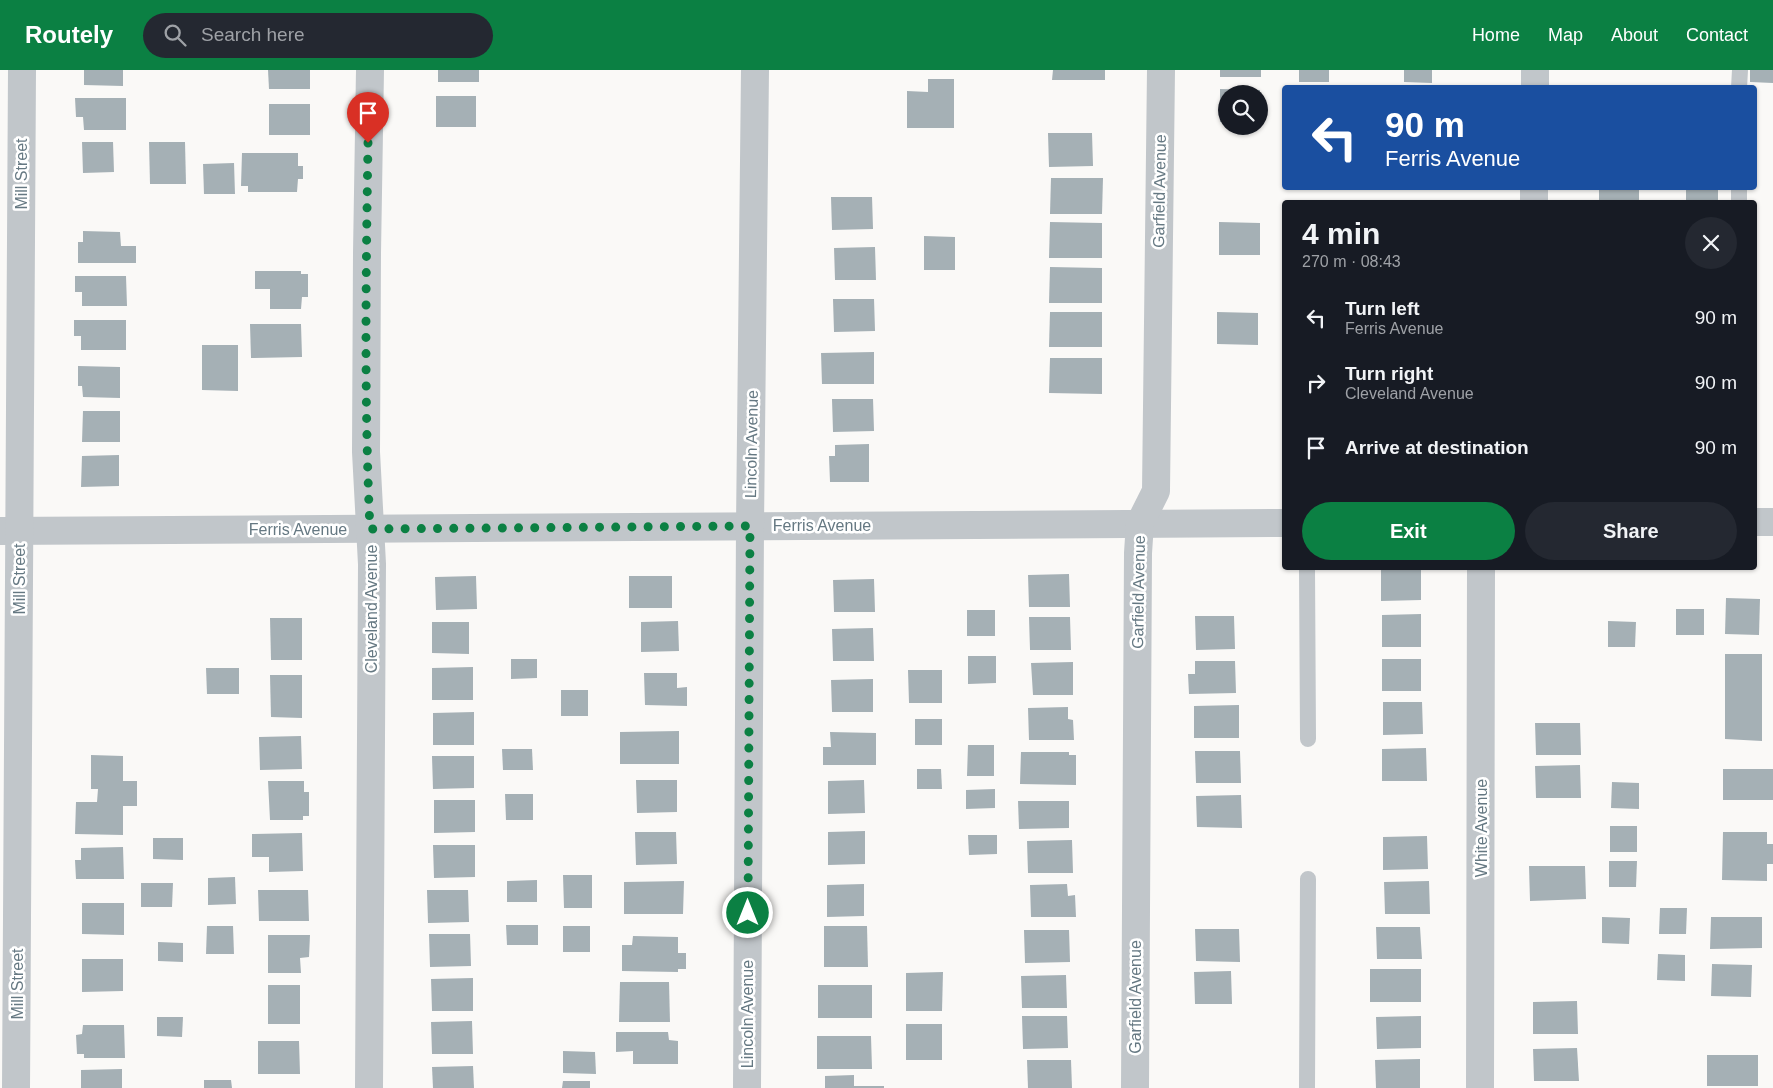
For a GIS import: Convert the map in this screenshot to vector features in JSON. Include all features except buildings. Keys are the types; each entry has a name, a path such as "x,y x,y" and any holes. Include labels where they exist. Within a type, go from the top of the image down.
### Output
{"street":[{"name":"Mill Street","path":"16,1088 10,531 22,70"},
{"name":"Cleveland Avenue","path":"368,1088 372,564 366,452 366,253 370,70"},
{"name":"Lincoln Avenue","path":"747,1088 755,70"},
{"name":"Garfield Avenue","path":"1135,1088 1138,563 1140,523 1156,490 1161,70"},
{"path":"1535,70 1535,85"},
{"name":"Ferris Avenue","path":"10,531 1282,522"},
{"path":"1757,522 1773,522"},
{"name":"White Avenue","path":"1480,1088 1481,570"}],"lane":[{"path":"1740,70 1740,85"},
{"path":"1307,570 1308,739"},
{"path":"1307,1088 1308,879"}],"route":[{"path":"368,143 366,452 370,529 750,526 748,913"}]}
